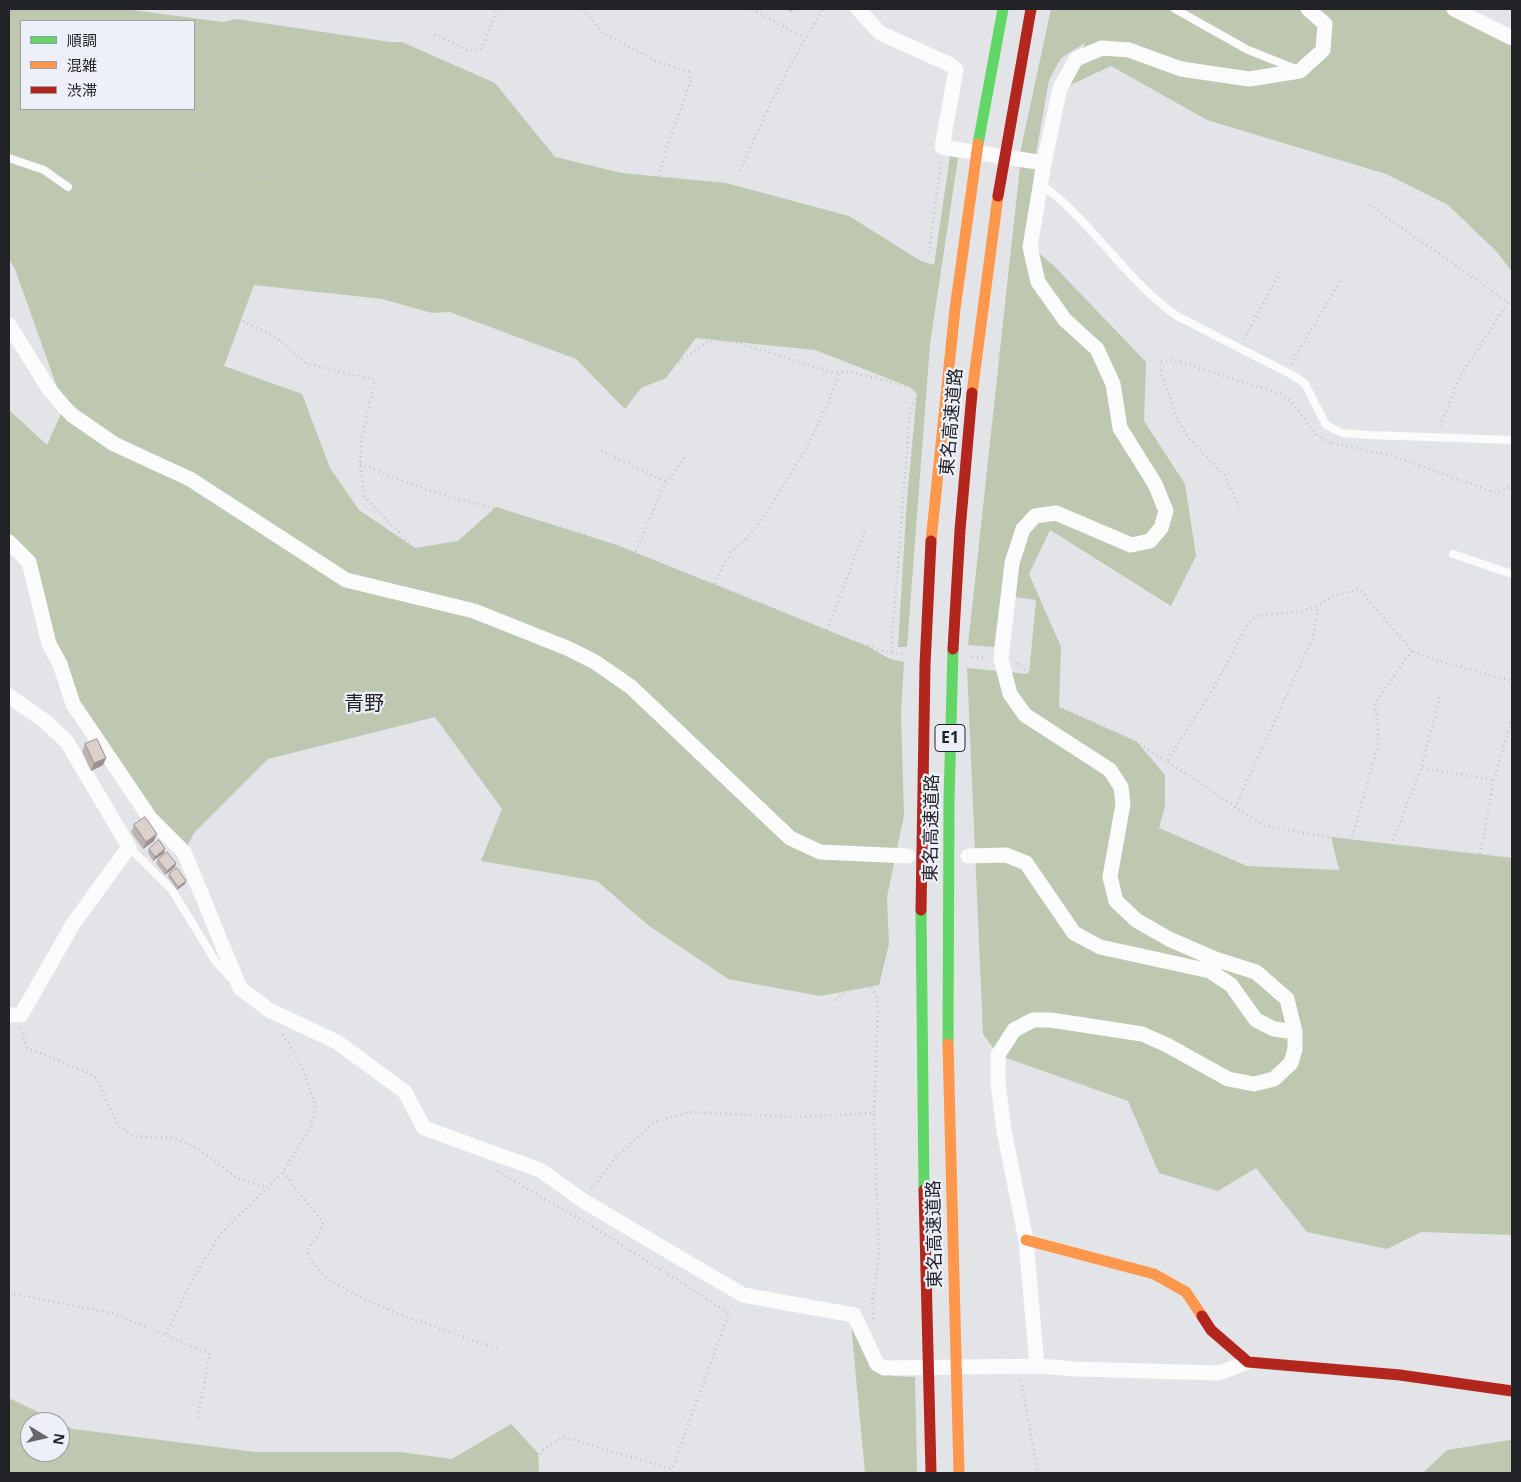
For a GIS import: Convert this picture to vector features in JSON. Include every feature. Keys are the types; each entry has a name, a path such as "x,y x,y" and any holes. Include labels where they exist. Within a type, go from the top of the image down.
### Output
{"main road":[{"name":"東名高速道路","path":"931,1473 921,933 924,701 930,547 962,253 985,97 1003,9"},
{"name":"東名高速道路","path":"959,1473 948,932 951,704 959,546 971,406 984,293 1012,102 1030,9"},
{"path":"1026,1240 1154,1274 1186,1292 1211,1330 1248,1362 1400,1375 1512,1391"}],"street":[{"path":"858,9 880,34 952,64 956,70 946,148 1039,162"},
{"path":"1037,1366 1026,1240 1004,1131 998,1083 998,1055 1014,1030 1032,1020 1051,1020 1142,1034 1167,1044 1228,1079 1254,1084 1274,1079 1290,1063 1295,1049 1295,1032 1286,999 1256,972 1215,959 1169,939 1136,920 1116,901 1110,877 1122,804 1120,788 1110,770 1025,715 1010,694 1001,659 1012,563 1023,529 1036,516 1056,514 1131,545 1150,541 1161,528 1166,511 1155,484 1120,428 1113,384 1097,349 1066,320 1038,282 1030,247 1042,185 1039,162 1060,88 1076,59 1102,48 1130,50 1181,69 1249,79 1300,71 1323,50 1325,24 1308,9"},
{"path":"1454,9 1512,38"},
{"path":"9,325 49,389 72,415 114,444 190,479 346,580 445,602 474,611 567,648 595,662 631,687 790,838 820,852 908,856"},
{"path":"9,542 29,562 48,644 60,664 73,704 150,818 184,852 240,988 269,1010 337,1042 405,1092 424,1128 540,1170 582,1200 743,1295 854,1315 877,1364 884,1368 1037,1366 1219,1373 1248,1362"},
{"path":"9,696 46,722 68,742 129,847 74,924 15,1015"},
{"path":"968,856 1006,856 1026,863 1074,933 1100,947 1210,971 1231,986 1256,1020 1274,1028 1295,1032"}],"lane":[{"path":"1175,9 1248,50 1300,71"},
{"path":"9,158 44,170 68,187"},
{"path":"1042,185 1062,200 1137,282 1164,307 1177,316 1286,372 1305,384 1326,425 1342,432 1512,440"},
{"path":"1453,554 1512,574"},
{"path":"129,847 172,890 216,962 240,988"}],"path":[{"path":"435,34 469,51 480,50 485,42 497,9"},
{"path":"583,9 603,33 656,61 689,72 691,81 668,143 658,180"},
{"path":"752,9 805,38"},
{"path":"740,171 763,117 805,38 823,9"},
{"path":"272,160 295,75"},
{"path":"201,96 196,128 199,141 242,161 272,160 332,176 351,185 400,199"},
{"path":"332,176 357,96"},
{"path":"136,110 189,146 232,168 278,180 323,200 478,217 510,230 532,250 639,284 685,289 785,307 873,334 930,344"},
{"path":"397,208 426,123"},
{"path":"929,254 946,148"},
{"path":"232,168 234,157"},
{"path":"278,180 163,173 68,187 70,201 77,217 96,238 137,271 174,293 213,307 274,336 306,363 375,380 362,437 360,464 364,496 410,544 445,602"},
{"path":"1370,205 1508,302 1461,375 1436,437"},
{"path":"1239,348 1281,270"},
{"path":"1286,372 1340,281"},
{"path":"360,464 427,490 513,516 559,526 634,556 714,584 849,640 891,653 910,412 917,393 910,387 851,372 832,372 734,342 710,340 670,368"},
{"path":"998,354 1046,362 1059,367 1070,393 1073,453 1146,497"},
{"path":"1240,507 1224,475 1188,437 1179,422 1162,374 1160,362 1170,359 1281,394 1291,400 1309,428 1332,444 1389,455 1497,493 1512,486"},
{"path":"714,584 730,553 748,537 764,517 805,451 827,406 840,372"},
{"path":"1326,425 1332,444"},
{"path":"601,451 668,482"},
{"path":"634,556 653,508 686,456"},
{"path":"827,630 866,528"},
{"path":"1168,762 1216,682 1247,625 1256,616 1298,612 1318,606 1333,596 1359,589 1412,651 1442,662 1512,681"},
{"path":"1235,808 1313,638 1318,606"},
{"path":"1351,841 1379,741 1375,703 1412,651"},
{"path":"1001,659 1020,664 1059,708 1137,742 1264,826 1351,841 1512,858"},
{"path":"1391,845 1422,768 1440,697"},
{"path":"1480,854 1494,780 1512,718"},
{"path":"1422,768 1494,780"},
{"path":"834,1001 849,990 870,986 876,995 878,1009 874,1113 879,1255 872,1303 874,1322"},
{"path":"15,1015 21,1025 27,1048 84,1071 97,1079 117,1124 132,1136 178,1140 193,1146 239,1179 266,1187"},
{"path":"166,1334 191,1283 220,1234 283,1172 312,1127 316,1105 300,1063 281,1032"},
{"path":"582,1200 616,1157 654,1122 690,1112 797,1117 874,1113"},
{"path":"489,1167 590,1225 729,1314 672,1468 564,1437 544,1448 529,1473"},
{"path":"283,1172 323,1223 319,1235 307,1250 309,1260 334,1284 388,1308 497,1349"},
{"path":"9,1293 116,1314 210,1354 197,1419"},
{"path":"1019,1366 1038,1473"},
{"path":"874,1473 877,1398 884,1368"}],"green space":[{"path":"9,9 124,9 223,22 236,19 390,42 402,42 495,83 555,157 622,173 726,183 849,216 921,261 934,265 950,156 958,158 930,344 907,647 898,647 907,499 917,393 910,387 815,350 696,338 666,378 641,388 625,409 576,359 450,312 432,313 382,299 254,285 224,366 302,394 330,468 359,510 415,548 458,541 496,507 617,545 869,647 890,659 904,662 901,713 904,815 887,897 889,944 879,985 820,996 728,979 648,925 597,881 481,861 502,809 435,717 268,759 194,833 184,852 78,719 29,562 9,542 9,410 47,445 64,407 15,269 9,259"},
{"path":"1051,9 1460,9 1512,38 1512,272 1497,252 1448,205 1386,174 1207,120 1111,66 1068,86 1085,43 1061,58 1049,80 1036,154 1020,153"},
{"path":"1020,166 1035,169 1025,241 1053,265 1146,362 1144,421 1185,484 1196,556 1171,606 1050,530 1029,574 1061,647 1059,707 1137,742 1165,775 1165,806 1159,828 1247,866 1339,870 1331,837 1512,858 1512,1235 1421,1232 1387,1249 1307,1232 1256,1168 1218,1191 1159,1173 1128,1101 998,1055 983,1034 967,668 1029,674 1036,600 1001,595 994,647 968,645"},
{"path":"851,1324 893,1376 915,1377 917,1473 865,1473"},
{"path":"9,1398 38,1412 20,1412 20,1462 70,1462 70,1428 256,1452 400,1452 452,1459 511,1424 538,1453 539,1473 9,1473"},
{"path":"1510,1440 1512,1442 1512,1473 1423,1473 1447,1450"}],"building":[{"path":"97,739 106,758 94,763 85,744"},
{"path":"145,817 157,834 146,842 134,825"},
{"path":"159,840 165,849 155,857 149,849"},
{"path":"167,852 176,863 167,871 158,860"},
{"path":"177,868 186,881 178,887 169,874"}],"traffic: fast":[{"path":"978,144 1003,9"},
{"path":"948,1044 949,801 953,649"},
{"path":"921,910 924,1190"}],"traffic: slow":[{"path":"931,541 955,309 978,144"},
{"path":"972,393 998,196"},
{"path":"948,1044 959,1473"},
{"path":"1026,1240 1154,1274 1186,1292 1202,1316"}],"traffic: jam":[{"path":"998,196 1031,9"},
{"path":"953,649 960,530 972,393"},
{"path":"921,910 925,665 931,541"},
{"path":"924,1190 931,1473"},
{"path":"1202,1316 1211,1330 1248,1362 1400,1375 1512,1391"}],"district":[{"name":"青野","path":"364,704"}]}
